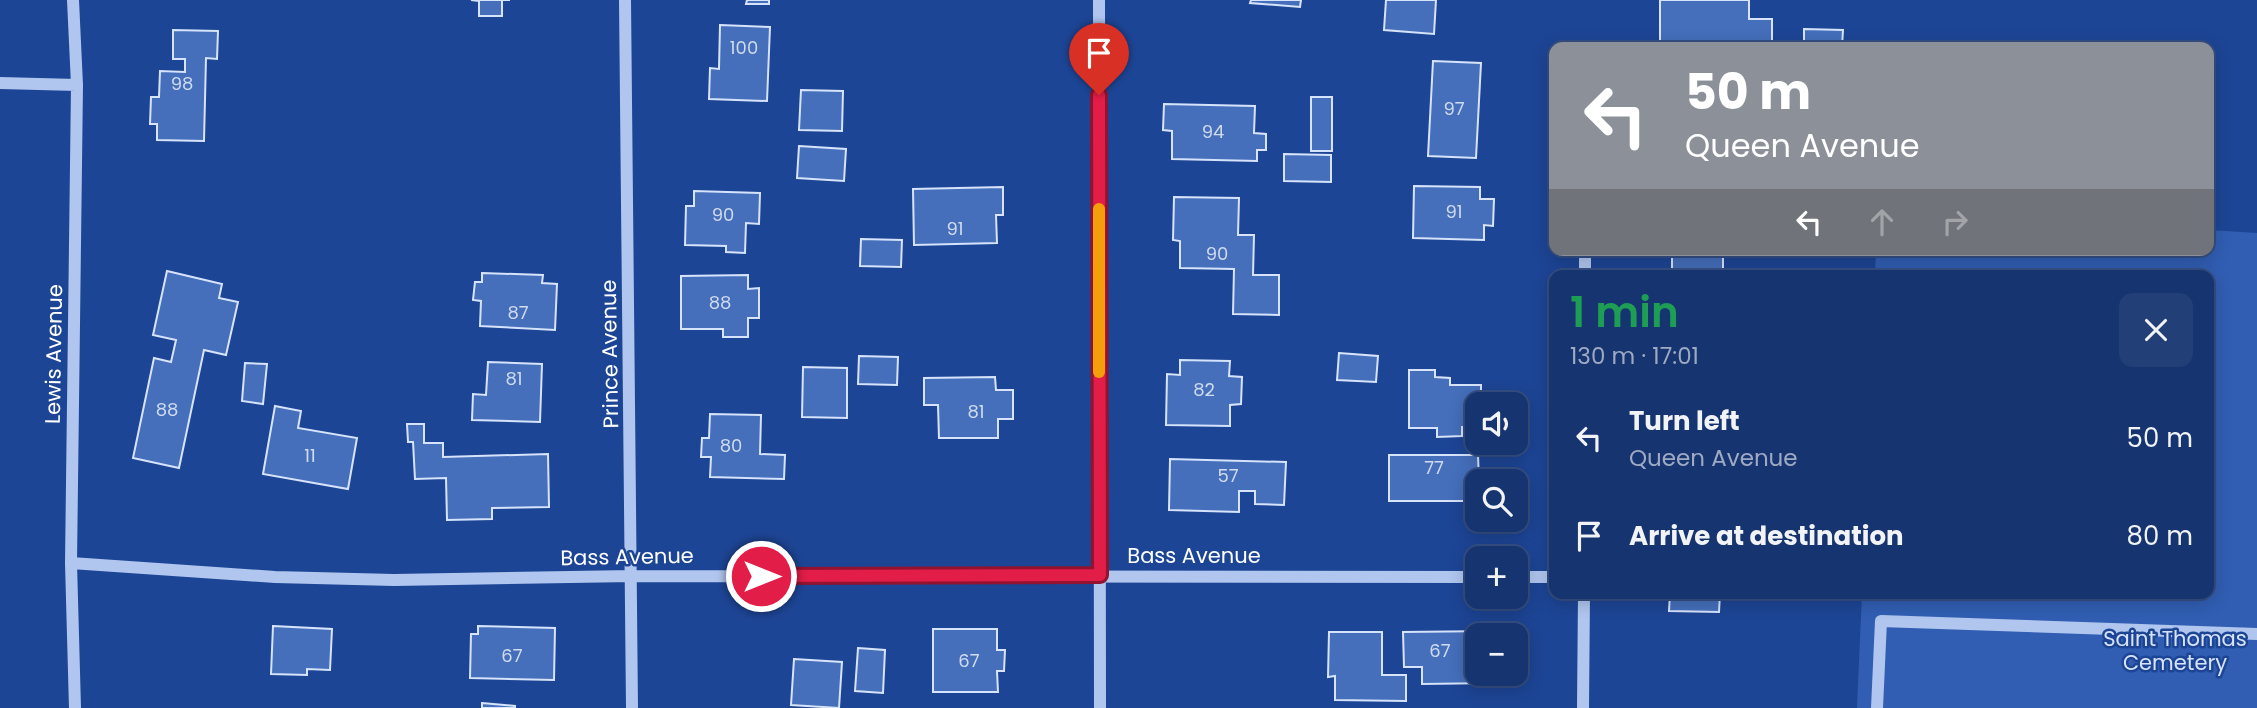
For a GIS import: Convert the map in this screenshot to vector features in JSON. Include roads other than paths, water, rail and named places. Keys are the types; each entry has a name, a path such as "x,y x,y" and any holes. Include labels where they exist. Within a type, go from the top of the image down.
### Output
{"street":[{"name":"Lewis Avenue","path":"73,0 77,85 71,563 75,708"},
{"name":"Prince Avenue","path":"625,0 632,708"},
{"path":"1099,0 1100,708"},
{"path":"0,83 77,85"},
{"name":"Bass Avenue","path":"71,563 265,577 394,580 632,576 1465,577"},
{"path":"1528,577 1549,577"},
{"path":"1583,708 1584,599"},
{"path":"1878,708 1881,621 2257,634"}],"park label":[{"name":"Saint Thomas Cemetery","path":"2175,651"}]}
